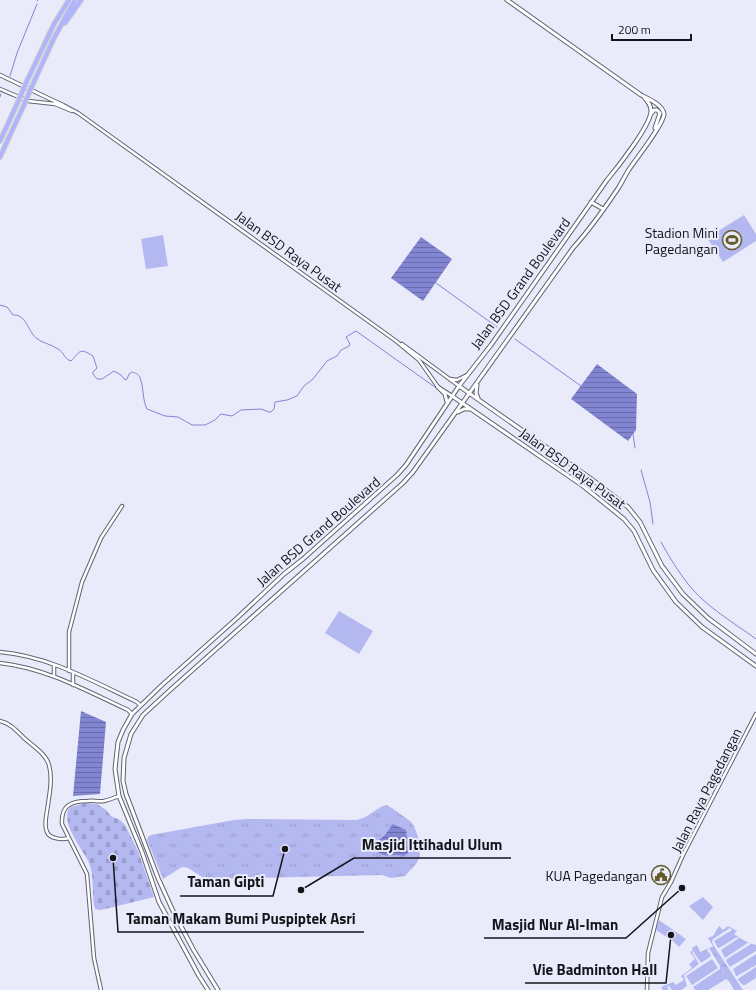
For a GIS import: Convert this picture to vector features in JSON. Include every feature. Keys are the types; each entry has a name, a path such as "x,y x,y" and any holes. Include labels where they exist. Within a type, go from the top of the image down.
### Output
{"highway":[{"path":"0,141 54,24 68,0"},
{"path":"0,157 54,38 75,0"},
{"path":"54,38 81,0"}],"main road":[{"path":"507,0 641,95 649,104 650,116"},
{"name":"Jalan BSD Grand Boulevard","path":"218,990 193,949 173,911 158,878 126,794 123,781 124,758 131,734 139,720 147,711 403,483 413,472 573,248 588,231 653,136 664,114 658,105 641,95"},
{"path":"650,116 654,110 657,110 660,113 653,136"},
{"name":"Jalan BSD Grand Boulevard","path":"208,990 159,902 142,852 119,796 116,769 117,749 123,730 132,714 140,705 284,574 298,564 397,475 406,465 459,386 491,345 591,202 617,168 650,116"},
{"path":"591,202 603,209"},
{"path":"477,383 476,393 479,400"},
{"name":"Jalan BSD Raya Pusat","path":"459,386 605,489 628,507 640,522 662,566 683,594 708,618 756,654"},
{"path":"438,387 447,398 444,408"},
{"name":"Jalan BSD Raya Pusat","path":"452,396 463,402 583,486 624,519 634,531 653,570 676,602 702,627 756,666"},
{"path":"455,414 464,409 473,409"},
{"path":"298,564 305,571"},
{"path":"726,644 731,636"},
{"path":"140,705 147,711"},
{"path":"132,714 139,720"}],"street":[{"path":"0,76 78,113"},
{"path":"0,89 28,101 55,104 78,113"},
{"name":"Jalan BSD Raya Pusat","path":"78,113 396,341"},
{"path":"396,341 459,386"},
{"path":"396,341 419,360 438,387 452,396"},
{"path":"448,378 457,380 467,375"},
{"path":"69,671 69,632 82,582 101,538 122,506"},
{"path":"0,652 32,657 54,665 137,702 140,705"},
{"path":"0,663 29,668 54,676 128,710 132,714"},
{"path":"54,665 54,676"},
{"path":"73,673 73,685"},
{"name":"Jalan Raya Pagedangan","path":"647,990 648,953 662,897 756,714"},
{"path":"0,721 14,728 46,759 50,771 46,832 55,838 69,838"},
{"path":"101,990 94,958 87,874 62,824 63,811 67,805 72,803 87,800 103,801 119,796"}],"green space":[{"name":"Stadion Mini Pagedangan","path":"744,215 756,234 756,241 723,262 707,238"},
{"path":"163,235 168,266 146,269 141,239"},
{"path":"339,611 373,631 359,654 325,633"},
{"path":"85,803 97,804 125,825 138,851 154,897 101,910 95,909 91,869 68,824 67,817 68,810 71,807"},
{"path":"386,805 410,821 414,826 418,837 420,857 405,876 391,878 382,875 215,879 212,881 207,877 202,877 188,868 182,867 163,879 147,840 151,835 234,820 357,820 362,819"},
{"path":"703,897 713,907 703,920 689,906"},
{"path":"659,920 686,939 679,947 673,941 656,930"},
{"path":"719,926 723,930 728,926 737,931 734,934 748,942 725,958 721,950 739,938 737,937 718,948 714,941 732,930 730,928 713,939 713,946 708,938 713,936"},
{"path":"750,943 756,945 756,951 730,967 726,961 727,959 751,944"},
{"path":"697,945 700,952 709,948 707,950 711,955 710,957 701,963 693,951 692,952 699,964 684,975 687,986 681,990 672,990 669,986 667,987 669,990 663,990 661,987 673,982 676,985 684,980 681,976 692,968 689,964 695,959 690,952 693,950 692,948"},
{"path":"714,946 743,990 734,990 729,981 726,979 722,969 720,969 720,966 709,948"},
{"path":"756,954 756,965 736,976 733,969"},
{"path":"712,959 718,968 692,985 686,976"},
{"path":"756,967 756,978 745,985 738,980 739,978"},
{"path":"722,969 726,979 708,990 695,990 693,987"}],"shaded area":[{"path":"421,237 452,259 423,301 391,278"},
{"path":"597,364 637,394 636,430 628,441 571,399"},
{"path":"81,711 106,722 100,794 73,796"},
{"path":"393,824 406,830 408,853 404,856 387,856 378,852 377,841 384,836"}],"waterway":[{"path":"10,76 17,53 37,4"},
{"path":"436,283 497,327"},
{"path":"0,305 7,307 13,315 21,317 36,338 60,350 69,360 71,361 78,353 82,351 93,356 97,368 93,374 97,379 102,379 114,371 121,375 125,380 132,372 137,374 141,382 147,409 165,416 178,417 192,425 205,425 215,420 221,414 232,416 241,410 261,409 271,412 274,409 275,402 287,400 297,396 327,361 337,356 341,350 349,346 350,344 346,337 356,331 439,390"},
{"path":"515,339 581,386"},
{"path":"633,434 635,448"},
{"path":"641,470 650,502 653,524"},
{"path":"661,542 677,569 695,592 720,614 756,639"}],"place":[{"name":"Stadion Mini Pagedangan","path":"732,240"},
{"name":"Taman Gipti","path":"285,849"},
{"name":"Taman Makam Bumi Puspiptek Asri","path":"113,858"},
{"name":"KUA Pagedangan","path":"661,875"},
{"name":"Masjid Nur Al-Iman","path":"682,888"},
{"name":"Masjid Ittihadul Ulum","path":"301,890"},
{"name":"Vie Badminton Hall","path":"671,935"}]}
